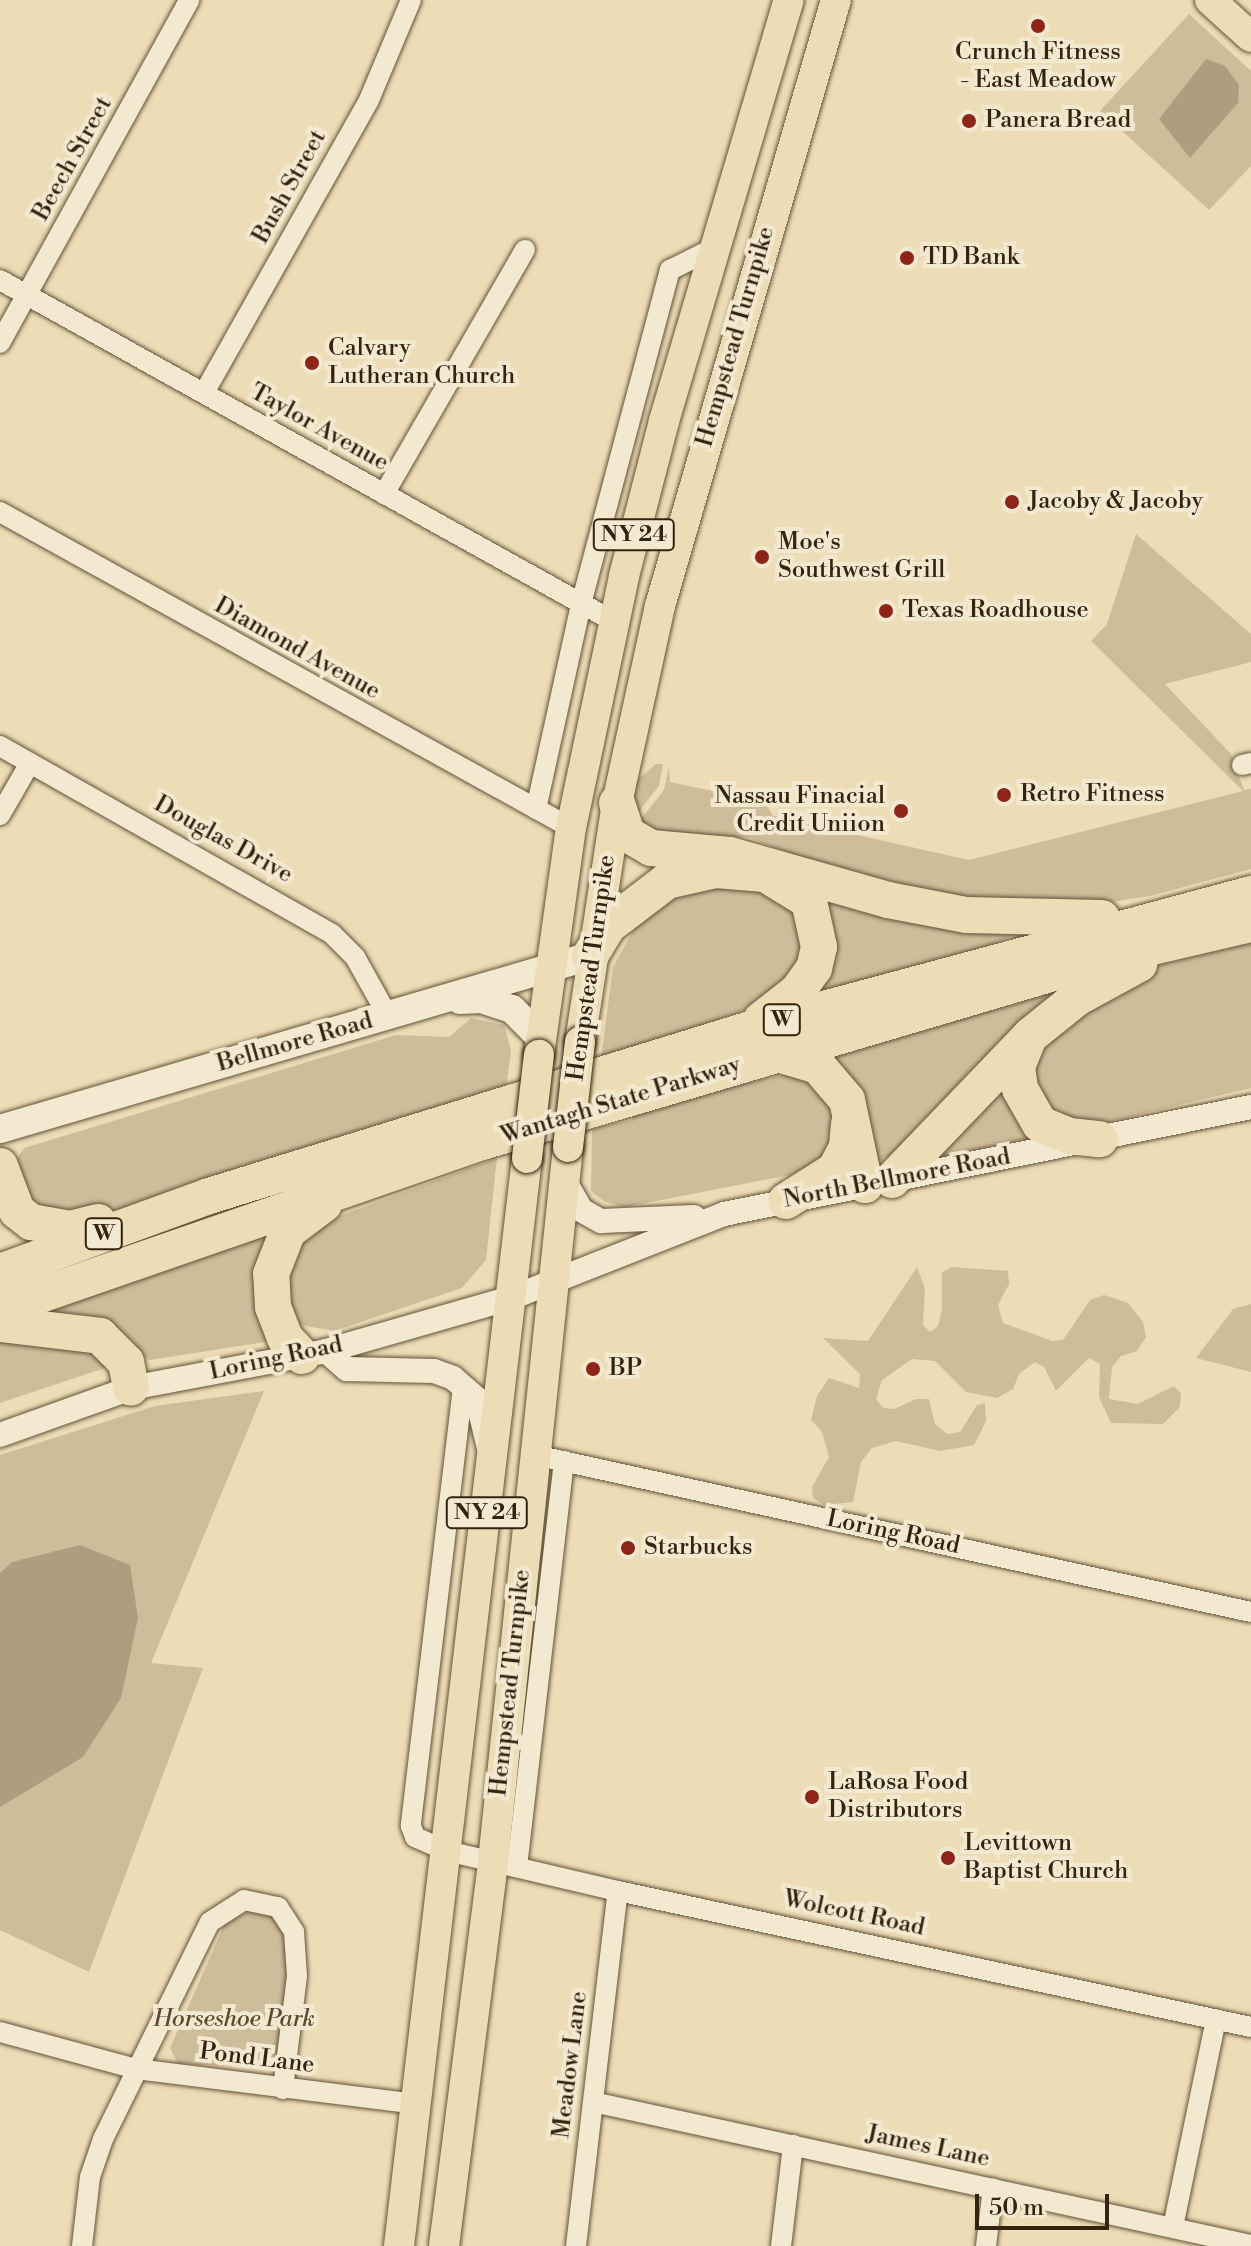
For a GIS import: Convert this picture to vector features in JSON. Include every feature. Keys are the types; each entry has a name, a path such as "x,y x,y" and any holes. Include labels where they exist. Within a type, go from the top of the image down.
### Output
{"highway":[{"path":"617,803 624,830 646,847 730,855 901,903 1014,919 1172,928"},
{"path":"590,956 608,926 667,881 735,870 765,874 790,885 809,901 817,922 814,968 798,991 747,1030"},
{"name":"Wantagh State Parkway","path":"0,1309 349,1185 1101,959 1251,894"},
{"name":"Wantagh State Parkway","path":"0,1272 209,1196 747,1030 1172,928 1251,924"},
{"path":"778,1054 811,1062 828,1073 851,1107 878,1182 1031,1035 1172,928"},
{"path":"1031,1035 1017,1067 1027,1105 1053,1132 1100,1139"},
{"path":"786,1201 835,1170 847,1147 851,1107"},
{"path":"0,1166 17,1211 52,1228 70,1229 209,1196"},
{"path":"314,1353 285,1338 273,1307 271,1274 278,1247 288,1231 349,1185"},
{"path":"0,1324 100,1336 126,1362 131,1388"}],"main road":[{"name":"Hempstead Turnpike","path":"399,2246 549,968 571,828 613,621 664,421 789,0"},
{"name":"Hempstead Turnpike","path":"444,2246 505,1864 549,1458 553,1282 590,956 617,803 660,606 836,0"},
{"path":"1210,0 1248,30"},
{"path":"660,606 640,598 639,577 664,421"},
{"name":"Bellmore Road","path":"0,1129 590,956"},
{"path":"431,1002 481,999 498,1003 524,1018 540,1046"}],"street":[{"name":"Beech Street","path":"0,343 189,0"},
{"name":"Bush Street","path":"204,393 369,100 411,0"},
{"path":"536,809 581,604 670,270 716,247"},
{"path":"384,494 525,250"},
{"name":"Taylor Avenue","path":"0,280 613,621"},
{"name":"Diamond Avenue","path":"0,512 571,828"},
{"name":"Douglas Drive","path":"0,746 332,934 355,957 388,1016"},
{"path":"0,815 30,763"},
{"name":"North Bellmore Road","path":"553,1282 724,1214 1251,1107"},
{"path":"564,1180 581,1210 607,1223 724,1214"},
{"name":"Loring Road","path":"0,1435 131,1388 314,1353 511,1298 553,1282"},
{"path":"314,1353 347,1369 434,1371 463,1387 477,1399 492,1464"},
{"path":"447,1851 415,1837 411,1826 463,1387"},
{"name":"Loring Road","path":"549,1458 1251,1612"},
{"name":"Wolcott Road","path":"447,1851 618,1891 1251,2027"},
{"name":"Meadow Lane","path":"576,2246 618,1891"},
{"path":"82,2246 90,2177 136,2069 210,1922 232,1904 260,1900 286,1916 297,1947 283,2089"},
{"path":"1173,2227 1216,2019"},
{"name":"Pond Lane","path":"0,2032 136,2069 416,2104"},
{"name":"James Lane","path":"593,2102 1251,2245"},
{"path":"781,2246 793,2145"},
{"path":"986,2246 993,2188"}],"green space":[{"path":"1189,14 1251,71 1251,166 1209,210 1100,111"},
{"path":"1136,534 1251,634 1251,662 1165,684 1231,754 1244,790 1251,789 1251,869 1150,896 1066,909 998,908 864,884 751,838 642,831 641,819 664,790 669,766 670,782 765,802 773,816 969,860 1243,791 1091,641 1107,624"},
{"path":"656,764 663,764 659,786 635,816 629,814 637,780"},
{"path":"719,876 795,899 809,962 763,1002 600,1066 613,967 647,906"},
{"path":"820,895 1016,933 973,956 817,1001"},
{"path":"1251,942 1251,1088 1104,1123 1060,1123 1031,1088 1040,1038 1118,984 1163,964"},
{"path":"1078,979 939,1123 882,1160 871,1161 866,1105 854,1081 825,1057"},
{"path":"471,1018 504,1025 511,1050 505,1097 84,1222 36,1211 13,1165 24,1148 396,1035 449,1037"},
{"path":"783,1075 818,1081 843,1114 821,1169 625,1207 605,1202 591,1191 592,1129 632,1120 633,1109"},
{"path":"1005,1080 1036,1137 943,1157 940,1153"},
{"path":"497,1158 486,1260 462,1288 334,1331 301,1325 291,1312 283,1263 299,1231"},
{"path":"299,1214 265,1342 150,1360 138,1354 132,1340 104,1324 47,1314 44,1306"},
{"path":"917,1267 925,1289 923,1325 930,1332 938,1326 942,1310 942,1272 952,1267 1008,1271 1009,1284 998,1305 1003,1323 1052,1341 1063,1340 1090,1300 1104,1295 1128,1303 1143,1322 1146,1337 1137,1351 1121,1356 1112,1367 1109,1399 1138,1404 1174,1386 1181,1393 1180,1407 1163,1424 1111,1423 1099,1397 1100,1364 1089,1358 1056,1391 1044,1367 1035,1362 1019,1374 1013,1389 997,1398 966,1392 935,1361 912,1359 882,1380 876,1399 883,1408 894,1409 916,1399 929,1399 935,1424 947,1434 960,1432 977,1405 985,1403 986,1421 974,1445 940,1451 896,1441 872,1448 861,1462 853,1502 824,1505 813,1498 812,1487 829,1457 822,1432 811,1420 817,1396 829,1378 859,1388 860,1374 823,1338 868,1341"},
{"path":"1251,1304 1251,1372 1196,1358 1233,1309"},
{"path":"0,1338 101,1346 114,1365 0,1403"},
{"path":"264,1391 151,1663 203,1668 89,1972 0,1930 0,1455 155,1406"},
{"name":"Horseshoe Park","path":"256,1909 271,1914 292,1943 276,2068 178,2064 170,2048 226,1921"}],"shaded area":[{"path":"1206,59 1225,66 1239,85 1238,103 1190,158 1159,119"},
{"path":"80,1545 130,1565 138,1618 121,1698 83,1757 0,1807 0,1573 12,1562"}],"place":[{"name":"Crunch Fitness - East Meadow","path":"1038,26"},
{"name":"Panera Bread","path":"969,121"},
{"name":"TD Bank","path":"907,258"},
{"name":"Calvary Lutheran Church","path":"312,363"},
{"name":"Jacoby & Jacoby","path":"1012,502"},
{"name":"Moe's Southwest Grill","path":"762,557"},
{"name":"Texas Roadhouse","path":"886,611"},
{"name":"Retro Fitness","path":"1004,795"},
{"name":"Nassau Finacial Credit Uniion","path":"901,811"},
{"name":"BP","path":"593,1369"},
{"name":"Starbucks","path":"628,1548"},
{"name":"LaRosa Food Distributors","path":"812,1797"},
{"name":"Levittown Baptist Church","path":"948,1858"}]}
